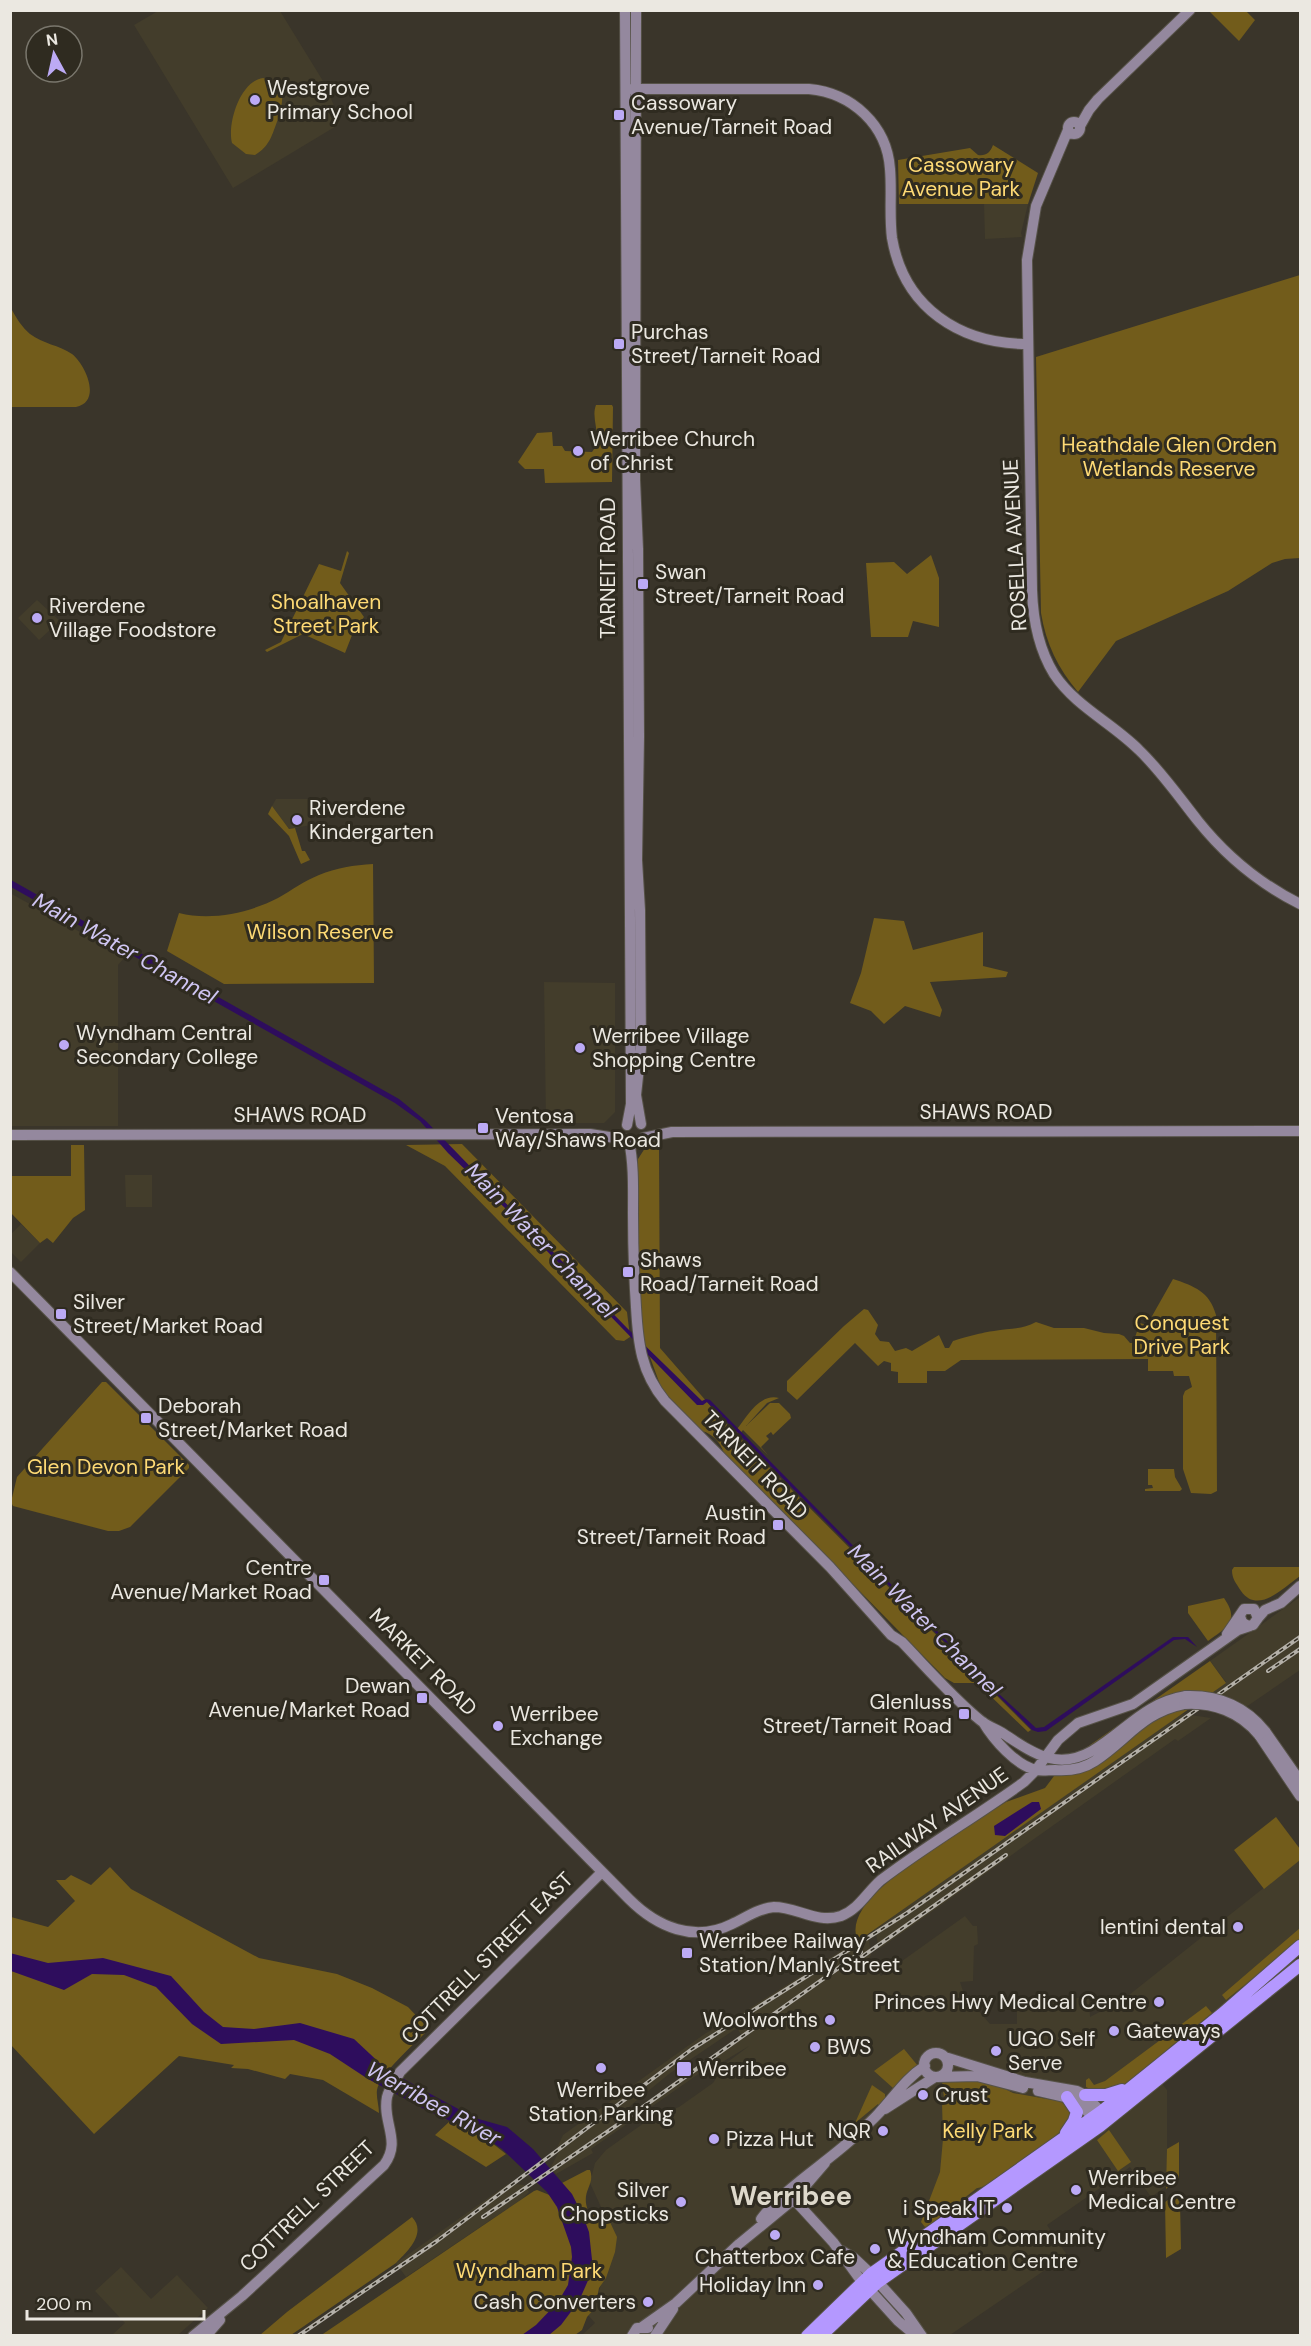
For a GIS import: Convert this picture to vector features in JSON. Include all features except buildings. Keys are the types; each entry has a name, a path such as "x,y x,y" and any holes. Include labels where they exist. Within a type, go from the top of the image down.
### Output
{"highway":[{"path":"807,2336 824,2328 870,2282 1100,2118 1227,2018 1300,1946"},
{"path":"1007,2185 1059,2141 1100,2118 1132,2086 1300,1965"},
{"path":"1085,2095 1106,2095 1132,2086"},
{"path":"1059,2141 1074,2121 1077,2112 1067,2097"}],"street":[{"name":"TARNEIT ROAD","path":"625,10 636,268 635,480 638,549 633,700"},
{"name":"TARNEIT ROAD","path":"627,1126 631,1104 629,1029 635,1012 640,910 625,315 630,89 636,10"},
{"name":"ROSELLA AVENUE","path":"1190,10 1089,110 1074,128 1043,186 1030,233 1027,274 1033,609 1038,636 1047,661 1073,697 1125,737 1148,759 1198,822 1227,853 1259,879 1300,903"},
{"path":"630,89 803,88 830,93 852,103 873,124 885,146 890,167 894,247 900,267 918,297 936,315 962,332 999,343 1028,344"},
{"path":"625,315 629,298 629,270 636,268"},
{"name":"TARNEIT ROAD","path":"635,1012 641,1030 636,1095 642,1125"},
{"path":"629,1029 641,1030"},
{"path":"635,1122 642,1125 645,1132 635,1140 625,1135 627,1126 635,1122"},
{"name":"SHAWS ROAD","path":"642,1125 672,1132"},
{"name":"SHAWS ROAD","path":"590,1134 627,1126"},
{"name":"SHAWS ROAD","path":"10,1135 590,1134 635,1140 672,1132 1300,1131"},
{"name":"TARNEIT ROAD","path":"635,1140 634,1274 638,1345 643,1366 650,1381 665,1401 830,1567 891,1635 902,1642 982,1722 1028,1752 1046,1758 1067,1759 1085,1754 1147,1709 1166,1701 1208,1697 1227,1702 1244,1711 1300,1781"},
{"name":"MARKET ROAD","path":"10,1272 645,1914 666,1926 689,1932 718,1929 758,1911 776,1907 818,1918 830,1918 841,1916 861,1902"},
{"path":"1217,1646 1244,1609 1252,1608 1300,1586"},
{"path":"1046,1758 1058,1740 1078,1723 1133,1704 1238,1630 1254,1622 1265,1610 1285,1600 1300,1586"},
{"path":"1252,1608 1256,1611 1254,1622"},
{"path":"1240,1616 1244,1624 1254,1622"},
{"name":"TARNEIT ROAD","path":"982,1722 991,1737 1024,1765 1036,1770 1065,1771 1089,1765 1149,1717 1185,1700"},
{"name":"TARNEIT ROAD","path":"1262,1733 1300,1796"},
{"name":"RAILWAY AVENUE","path":"861,1902 882,1880 982,1809 1005,1796 1036,1770 1046,1758"},
{"name":"COTTRELL STREET EAST","path":"399,2073 602,1872"},
{"path":"632,2336 637,2328 642,2327 676,2303 750,2235 879,2113 894,2094 925,2066 927,2058 933,2053 1025,2082 1063,2088 1085,2095 1100,2118"},
{"path":"879,2113 947,2071 948,2063 945,2057"},
{"path":"925,2066 928,2073 936,2077 977,2076 1067,2097 1077,2100 1100,2118"},
{"name":"COTTRELL STREET","path":"193,2336 242,2296 390,2157 393,2150 387,2117 389,2091 399,2073"},
{"path":"791,2196 870,2282 906,2313 922,2336"},
{"path":"870,2282 898,2321 916,2336"},
{"name":"COTTRELL STREET","path":"206,2336 242,2296"},
{"path":"642,2327 649,2328 654,2336 676,2303"}],"shaded area":[{"name":"Westgrove Primary School","path":"158,11 280,11 323,81 340,119 338,125 233,188 134,25"},
{"path":"984,204 1028,204 1022,237 985,239"},
{"path":"37,600 60,621 39,640 18,618"},
{"path":"276,799 308,799 311,825 289,829 272,806"},
{"name":"Wyndham Central Secondary College","path":"10,893 125,957 118,965 118,1126 11,1126"},
{"name":"Werribee Village Shopping Centre","path":"544,982 615,983 615,1112 604,1123 546,1123"},
{"path":"125,1175 152,1175 152,1207 126,1207"},
{"path":"21,1224 40,1243 21,1262 11,1252 11,1234"},
{"path":"1300,1597 1300,1670 1246,1707 1210,1694 1226,1682 1210,1661"},
{"path":"1184,1714 1211,1718 1178,1741 1175,1739 879,1949 875,1929 1084,1782 1169,1717"},
{"path":"1300,1859 1300,1939 1290,1951 1149,2067 1167,2090 1167,2186 1151,2197 1130,2167 1047,2225 1067,2255 950,2335 582,2335 595,2323 588,2315 596,2307 612,2231 590,2183 595,2163 606,2150 651,2118 679,2107 713,2083 725,2064 749,2046 719,2064 717,2061 591,2149 593,2153 556,2174 551,2167 559,2151 557,2148 563,2135 706,2033 731,2020 868,1934 871,1955 866,1963 870,1961 881,1976 965,1916 973,1926 977,1926 978,1944 974,1946 973,1981 960,1982 964,1994 990,2024 1017,2024 1017,1998 1089,1998 1090,2017 1124,1999","holes":["737,2028 742,2036 625,2118 622,2113 669,2074"]},
{"path":"508,2184 511,2187 515,2184 524,2185 529,2192 406,2277 396,2263"},
{"path":"121,2267 151,2299 177,2275 208,2308 178,2335 112,2335 125,2323 95,2291"}],"green space":[{"path":"1209,11 1246,11 1255,20 1239,41"},
{"path":"263,78 280,88 282,99 280,112 267,144 255,155 246,154 232,143 234,115 237,104 248,87"},
{"name":"Cassowary Avenue Park","path":"993,145 1038,173 1028,204 899,204 898,160 970,148 978,155 983,155 989,152"},
{"name":"Heathdale Glen Orden Wetlands Reserve","path":"1300,275 1300,558 1272,563 1228,591 1116,641 1078,692 1064,674 1054,655 1041,613 1036,357"},
{"path":"11,308 19,322 30,334 67,351 77,359 89,383 90,391 84,404 76,407 11,407"},
{"name":"Werribee Church of Christ","path":"596,405 612,405 613,407 612,482 545,483 544,469 525,469 518,462 537,433 552,432 553,446 562,446 565,451 592,452 597,441"},
{"name":"Shoalhaven Street Park","path":"347,551 349,553 340,583 364,617 354,630 345,653 303,634 267,652 265,650 281,642 319,564 341,571"},
{"path":"931,555 939,578 939,627 913,621 908,637 871,637 866,563 894,562 907,574"},
{"path":"272,806 289,829 295,828 302,851 305,851 310,860 301,864 289,836 268,814"},
{"name":"Wilson Reserve","path":"373,864 374,983 224,984 167,951 179,913 217,916 255,908 325,873 345,867"},
{"path":"874,918 904,921 913,950 983,932 983,966 1008,972 1006,977 930,982 942,1010 940,1017 905,1006 884,1024 871,1011 850,1003 861,973"},
{"path":"659,1140 660,1348 734,1433 759,1403 772,1397 779,1398 767,1403 746,1426 770,1403 779,1403 790,1414 791,1418 773,1435 771,1432 766,1436 769,1439 761,1447 768,1455 743,1430 738,1436 1031,1730 1028,1732 977,1683 954,1683 945,1678 724,1453 716,1439 702,1431 662,1390 643,1338 636,1220 638,1159 647,1145"},
{"path":"462,1144 627,1312 630,1337 624,1341 616,1340 445,1166 406,1145"},
{"path":"71,1145 84,1145 85,1210 73,1218 53,1243 47,1238 40,1243 11,1213 11,1176 71,1176"},
{"name":"Conquest Drive Park","path":"1173,1279 1188,1284 1205,1295 1216,1315 1217,1491 1211,1494 1191,1493 1183,1469 1183,1396 1185,1391 1192,1387 1189,1376 1174,1376 1173,1371 1148,1371 1148,1359 961,1360 945,1371 927,1371 927,1383 898,1383 898,1372 891,1371 891,1363 884,1361 878,1366 855,1343 797,1400 787,1391 787,1381 864,1309 868,1310 878,1325 875,1334 880,1341 889,1342 895,1351 906,1348 912,1351 939,1335 945,1348 949,1348 953,1341 1020,1328 1036,1322 1054,1328 1084,1328 1119,1334 1133,1343 1140,1323 1147,1325"},
{"name":"Glen Devon Park","path":"102,1382 106,1382 189,1465 189,1468 130,1527 119,1531 108,1531 13,1506 11,1502 17,1477"},
{"path":"1148,1469 1174,1469 1175,1477 1182,1489 1180,1491 1145,1491 1145,1489 1153,1488 1152,1485 1148,1485"},
{"path":"1234,1567 1300,1567 1300,1576 1270,1597 1255,1600 1248,1598 1241,1591 1232,1573"},
{"path":"1224,1598 1229,1606 1231,1618 1226,1627 1208,1641 1188,1613 1188,1606"},
{"path":"1210,1661 1226,1683 858,1941 856,1925 858,1918 862,1910 885,1884 939,1845 1006,1802 1045,1788 1063,1764"},
{"path":"1276,1817 1300,1849 1300,1860 1264,1889 1234,1850"},
{"path":"110,1867 131,1889 259,1958 337,1974 372,1988 408,2007 429,2029 392,2067 380,2083 377,2090 379,2113 323,2080 290,2074 285,2079 248,2069 231,2068 234,2065 179,2056 94,2134 11,2045 11,1917 48,1927 75,1901 56,1880 65,1880 71,1875 91,1885"},
{"path":"1300,1928 1300,1940 1226,2000 1222,1995"},
{"path":"1206,2006 1212,2013 1131,2081 1109,2091 1098,2091 1086,2087 1086,2080 1089,2078 1094,2085 1105,2081"},
{"path":"904,2049 918,2066 893,2088 874,2071"},
{"name":"Kelly Park","path":"967,2079 999,2086 1013,2093 1064,2102 1073,2114 1064,2128 1033,2153 1006,2173 977,2188 958,2203 956,2209 925,2227 921,2222 940,2172 944,2098 942,2081"},
{"path":"872,2085 885,2094 885,2102 880,2108 878,2104 855,2123"},
{"path":"450,2121 483,2136 506,2154 486,2167 435,2135"},
{"path":"1109,2130 1131,2162 1118,2171 1097,2140"},
{"path":"1179,2142 1179,2178 1166,2189 1167,2149"},
{"name":"Wyndham Park","path":"590,2170 591,2176 586,2199 589,2213 609,2220 617,2237 615,2252 606,2278 599,2288 595,2308 587,2317 582,2330 575,2335 320,2336 534,2191 552,2196 562,2183"},
{"path":"1172,2197 1177,2198 1180,2203 1181,2249 1166,2258 1165,2202"},
{"path":"412,2217 418,2229 417,2235 414,2242 396,2263 291,2335 260,2335 287,2312"}],"water":[{"name":"Main Water Channel","path":"11,880 399,1099 426,1121 627,1328 702,1401 710,1400 999,1694 1036,1728 1044,1727 1173,1637 1188,1637 1197,1647 1185,1639 1174,1640 1046,1731 1032,1730 707,1402 697,1405 506,1209 448,1153 420,1121 395,1103 11,887"},
{"path":"1032,1802 1039,1802 1041,1809 1005,1836 995,1835 994,1826"},
{"name":"Werribee River","path":"10,1953 48,1963 103,1958 171,1976 204,2012 223,2027 254,2029 300,2023 354,2039 385,2068 475,2118 507,2127 533,2149 572,2194 583,2216 589,2232 593,2269 579,2301 561,2325 549,2335 522,2335 536,2325 558,2302 568,2285 571,2247 557,2207 547,2192 502,2149 483,2136 424,2109 368,2079 330,2054 294,2040 221,2044 192,2024 156,1987 124,1975 92,1974 64,1990 11,1971"}],"railway":[{"path":"298,2336 437,2241 692,2049 907,1913 1300,1637"},
{"path":"1268,1671 1300,1649"},
{"path":"856,1961 1006,1855"},
{"path":"483,2217 626,2119 861,1952"}],"place":[{"name":"Westgrove Primary School","path":"255,100"},
{"name":"Cassowary Avenue/Tarneit Road","path":"619,115"},
{"name":"Purchas Street/Tarneit Road","path":"619,344"},
{"name":"Werribee Church of Christ","path":"578,451"},
{"name":"Swan Street/Tarneit Road","path":"643,584"},
{"name":"Riverdene Village Foodstore","path":"37,618"},
{"name":"Riverdene Kindergarten","path":"297,820"},
{"name":"Wyndham Central Secondary College","path":"64,1045"},
{"name":"Werribee Village Shopping Centre","path":"580,1048"},
{"name":"Ventosa Way/Shaws Road","path":"483,1128"},
{"name":"Shaws Road/Tarneit Road","path":"628,1272"},
{"name":"Silver Street/Market Road","path":"61,1314"},
{"name":"Deborah Street/Market Road","path":"146,1418"},
{"name":"Austin Street/Tarneit Road","path":"778,1525"},
{"name":"Centre Avenue/Market Road","path":"324,1580"},
{"name":"Dewan Avenue/Market Road","path":"422,1698"},
{"name":"Glenluss Street/Tarneit Road","path":"964,1714"},
{"name":"Werribee Exchange","path":"498,1726"},
{"name":"lentini dental","path":"1238,1927"},
{"name":"Werribee Railway Station/Manly Street","path":"687,1953"},
{"name":"Princes Hwy Medical Centre","path":"1159,2002"},
{"name":"Woolworths","path":"830,2020"},
{"name":"Gateways","path":"1114,2031"},
{"name":"BWS","path":"815,2047"},
{"name":"UGO Self Serve","path":"996,2051"},
{"name":"Werribee Station Parking","path":"601,2068"},
{"name":"Werribee","path":"684,2069"},
{"name":"Crust","path":"923,2095"},
{"name":"NQR","path":"883,2131"},
{"name":"Pizza Hut","path":"714,2139"},
{"name":"Werribee Medical Centre","path":"1076,2190"},
{"name":"Silver Chopsticks","path":"681,2202"},
{"name":"i Speak IT","path":"1007,2208"},
{"name":"Chatterbox Cafe","path":"775,2235"},
{"name":"Wyndham Community & Education Centre","path":"875,2249"},
{"name":"Holiday Inn","path":"818,2285"},
{"name":"Cash Converters","path":"648,2302"}],"district":[{"name":"Werribee","path":"791,2196"}]}
